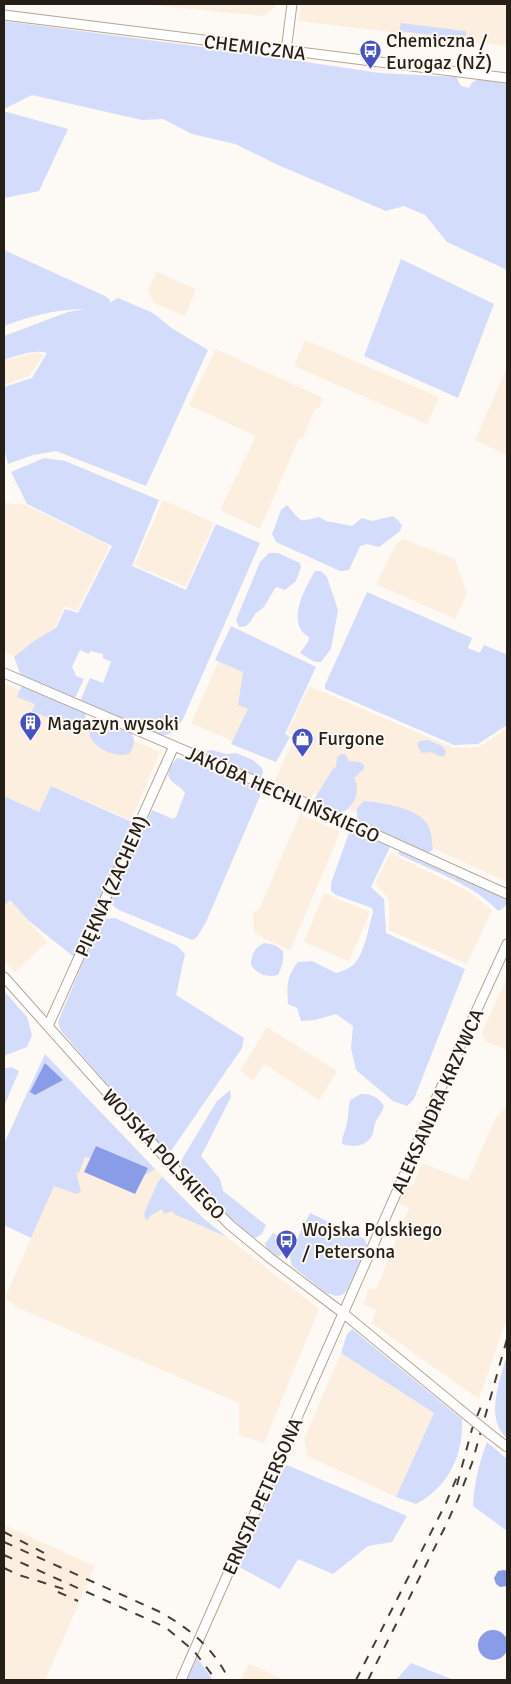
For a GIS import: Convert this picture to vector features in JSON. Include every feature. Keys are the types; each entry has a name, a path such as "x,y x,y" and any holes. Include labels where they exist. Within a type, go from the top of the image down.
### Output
{"street":[{"path":"286,51 292,4"},
{"name":"CHEMICZNA","path":"4,15 507,78"},
{"name":"JAKÓBA HECHLIŃSKIEGO","path":"4,673 293,797 507,894"},
{"name":"PIĘKNA (ZACHEM)","path":"48,1026 174,746"},
{"name":"ALEKSANDRA KRZYWCA","path":"343,1313 410,1162 430,1112 507,944"},
{"name":"WOJSKA POLSKIEGO","path":"4,977 186,1182 230,1226 343,1313 507,1447"},
{"name":"ERNSTA PETERSONA","path":"181,1680 343,1313"}],"shaded area":[{"path":"141,4 275,4 275,7 263,16"},
{"path":"301,4 507,4 507,46 299,21"},
{"path":"4,21 233,51 380,73 456,77 461,86 469,88 478,79 507,84 507,270 447,242 425,215 404,206 386,211 278,165 235,144 192,134 163,119 142,120 32,95 4,109"},
{"path":"401,23 466,31 466,39 399,31"},
{"path":"4,112 68,129 39,191 4,198"},
{"path":"4,250 105,296 110,300 109,303 118,298 153,313 173,329 208,350 146,486 56,451 33,455 8,464 4,448 4,387 32,378 47,353 31,352 4,360 4,336 68,312 85,309 64,310 44,314 4,326"},
{"path":"401,259 494,304 458,398 364,356"},
{"path":"157,272 196,289 185,316 154,303 148,289"},
{"path":"305,340 439,397 427,424 294,366"},
{"path":"216,349 323,398 318,409 315,409 302,439 299,438 260,529 220,510 256,436 189,405"},
{"path":"36,352 44,355 29,376 4,385 4,361"},
{"path":"507,367 507,455 475,440"},
{"path":"44,458 65,461 159,500 132,566 186,590 216,524 260,543 183,719 176,729 170,733 159,736 80,701 90,678 103,683 111,662 103,658 103,654 90,651 89,654 80,650 72,667 76,676 84,679 74,700 21,676 14,657 34,641 56,628 65,609 78,613 112,546 27,504 11,472"},
{"path":"163,500 214,523 186,587 134,565"},
{"path":"4,503 26,505 110,546 77,611 64,606 39,668 4,651"},
{"path":"287,505 302,520 319,517 326,521 352,526 362,518 372,521 393,516 402,526 399,532 379,547 367,544 360,546 349,570 340,571 276,542 272,534 281,510"},
{"path":"403,539 455,559 467,594 455,619 376,584 396,544"},
{"path":"269,553 278,553 300,563 301,567 296,581 285,590 275,588 264,607 255,614 246,626 239,627 236,620 260,562"},
{"path":"315,571 321,571 327,577 338,610 331,649 321,662 315,662 300,653 308,642 309,637 298,624 299,606 302,596"},
{"path":"367,592 472,638 468,648 480,653 484,645 506,654 507,725 478,744 454,745 325,689 325,685"},
{"path":"231,626 316,667 285,734 290,737 276,762 231,744 248,709 238,705 243,672 215,660"},
{"path":"233,629 271,758 191,723"},
{"path":"4,683 160,752 131,820 51,786 39,812 4,796"},
{"path":"25,685 82,710 86,714 85,720 75,726 69,726 55,722 37,713 33,723 28,720 35,704 17,697 21,687"},
{"path":"309,686 454,748 479,747 507,728 507,882 314,793 311,799 274,783 295,737 287,733"},
{"path":"105,719 124,728 132,735 134,740 133,747 129,754 119,755 107,752 94,742 89,732 91,722"},
{"path":"428,740 442,746 446,751 445,755 442,757 430,752 422,753 417,743"},
{"path":"212,750 226,754 236,753 253,760 262,768 263,773 260,779 207,753 207,751"},
{"path":"341,754 346,755 349,761 360,762 364,765 364,769 354,778 357,787 356,797 347,810 339,812 331,811 324,807 315,801 315,798 332,770 336,767 337,757"},
{"path":"177,758 200,764 259,789 260,796 206,922 197,937 192,940 119,910 111,902 111,895 152,810 173,819 176,817 185,793 168,775 170,767"},
{"path":"51,786 134,823 74,957 29,921 10,900 4,906 4,796 39,812"},
{"path":"364,801 402,808 420,816 430,830 433,850 427,853 370,829 357,820 357,808"},
{"path":"300,814 340,832 290,951 254,933 253,912 259,910"},
{"path":"355,828 387,842 390,847 371,887 384,899 386,933 465,969 414,1099 407,1106 393,1101 356,1070 351,1048 353,1026 336,1014 315,1020 301,1021 297,1008 288,1004 288,982 291,972 298,962 312,961 336,973 346,970 354,964 361,954 373,912 372,908 336,895 331,891 331,883 350,830"},
{"path":"402,850 507,898 507,904 498,911 488,901 465,886 400,855 398,853"},
{"path":"390,853 468,891 492,910 467,964 389,930 389,899 375,883"},
{"path":"324,893 370,912 349,961 304,942"},
{"path":"10,900 47,942 15,972 4,961 4,906"},
{"path":"115,918 177,946 185,954 176,995 244,1038 242,1048 171,1151 161,1146 61,1031 58,1022 101,919"},
{"path":"264,943 275,945 283,951 281,969 278,975 270,976 263,974 256,971 251,965 254,952"},
{"path":"507,977 507,1050 485,1041 482,1033"},
{"path":"4,991 27,1017 32,1035 27,1047 4,1056"},
{"path":"267,1027 337,1071 319,1100 264,1064 253,1081 240,1071"},
{"path":"45,1054 204,1219 319,1309 264,1443 239,1435 239,1403 16,1307 5,1298 56,1180 4,1144"},
{"path":"45,1054 155,1169 144,1176 148,1168 96,1146 90,1158 85,1157 79,1173 76,1172 81,1192 76,1194 54,1186 31,1238 4,1225 4,1144"},
{"path":"11,1067 19,1071 4,1106 4,1069"},
{"path":"230,1090 231,1097 201,1156 220,1179 223,1191 266,1225 262,1234 255,1238 203,1193 186,1174 182,1166 182,1159 217,1101"},
{"path":"361,1094 372,1095 384,1106 375,1122 373,1133 368,1141 356,1146 342,1144 350,1100"},
{"path":"507,1106 507,1318 479,1399 371,1323 377,1310 363,1304 369,1288 375,1290 377,1288 409,1208 396,1202 404,1183 413,1186 422,1163 468,1181 496,1117"},
{"path":"162,1177 204,1219 227,1237 174,1214 173,1211 164,1214 162,1209 150,1216 147,1221 144,1217 145,1211"},
{"path":"310,1213 365,1239 367,1247 347,1290 342,1295 336,1296 326,1293 292,1266 289,1255 283,1252 279,1257 267,1249 265,1244 273,1233 293,1247"},
{"path":"352,1329 462,1419 460,1445 452,1469 437,1489 416,1504 396,1497 434,1413 341,1353 347,1334"},
{"path":"341,1353 434,1413 396,1497 308,1456 304,1439"},
{"path":"507,1359 507,1438 500,1430 495,1411 497,1390"},
{"path":"487,1442 507,1459 507,1531 473,1506 477,1474"},
{"path":"287,1465 407,1516 392,1542 368,1546 333,1574 298,1559 280,1589 239,1567 277,1478"},
{"path":"4,1525 95,1566 45,1680 4,1680"},
{"path":"197,1658 211,1677 212,1680 187,1680"},
{"path":"411,1663 454,1680 396,1680"},
{"path":"249,1664 259,1668 284,1680 241,1680"}],"water":[{"path":"45,1063 63,1080 35,1095 30,1092"},
{"path":"96,1146 148,1168 135,1194 84,1172"},
{"path":"498,1571 507,1571 507,1586 500,1587 496,1584 494,1578"},
{"path":"493,1630 504,1634 508,1645 504,1656 493,1660 482,1656 478,1645 482,1634"}],"railway":[{"path":"368,1680 458,1499 472,1463 507,1339"},
{"path":"457,1485 472,1429 482,1404"},
{"path":"356,1680 446,1503 457,1477"},
{"path":"4,1532 46,1554"},
{"path":"4,1542 169,1617 190,1631 208,1648 229,1680"},
{"path":"4,1555 165,1627 194,1651 216,1680"},
{"path":"4,1568 19,1575 70,1591"},
{"path":"58,1592 78,1601"}],"place":[{"name":"Chemiczna / Eurogaz (NŻ)","path":"370,70"},
{"name":"Magazyn wysoki","path":"31,742"},
{"name":"Furgone","path":"302,757"},
{"name":"Wojska Polskiego / Petersona","path":"286,1259"}]}
